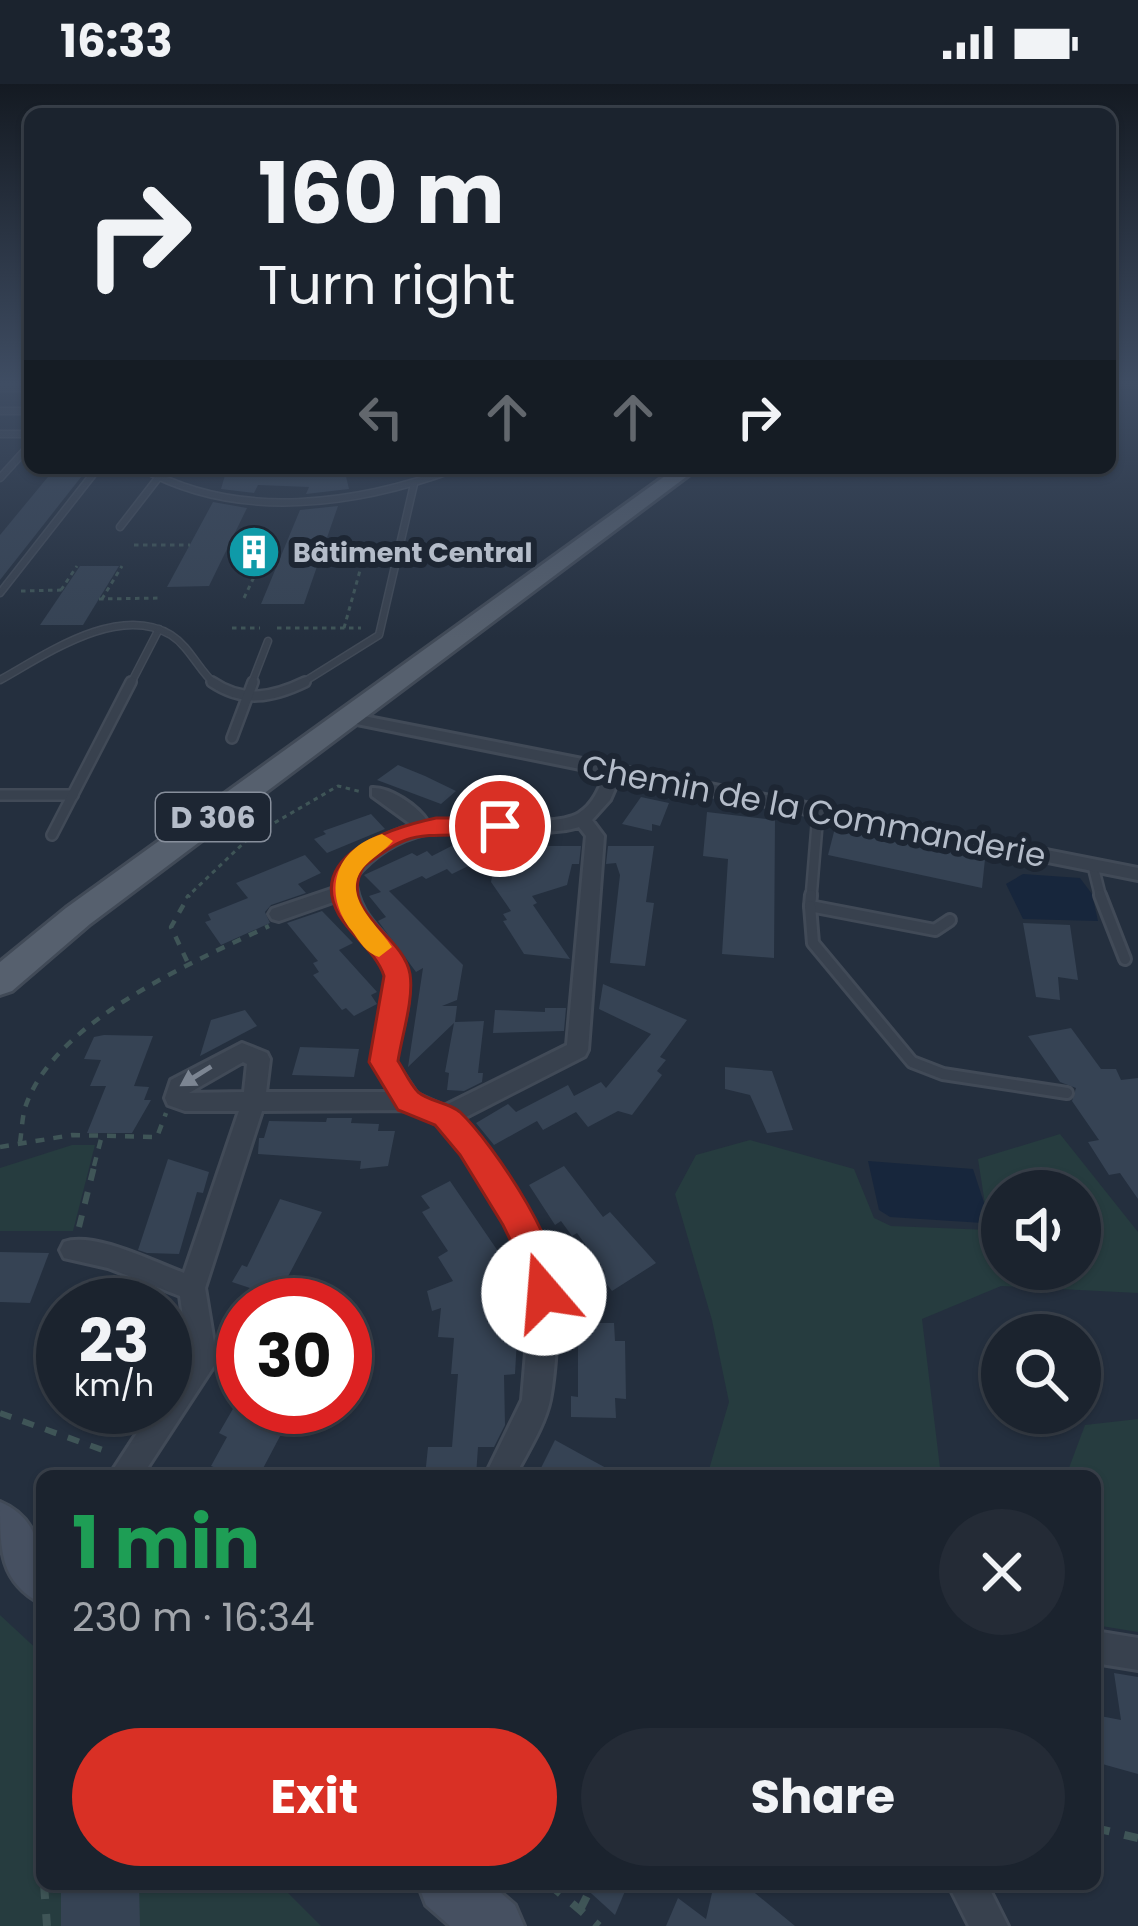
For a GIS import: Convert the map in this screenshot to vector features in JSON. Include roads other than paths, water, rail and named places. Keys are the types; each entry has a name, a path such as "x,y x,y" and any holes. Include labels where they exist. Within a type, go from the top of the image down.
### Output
{"main road":[{"name":"D 306","path":"0,982 78,916 680,474"},
{"name":"D 306","path":"0,960 78,916"}],"street":[{"name":"Chemin de la Commanderie","path":"348,718 1138,874"},
{"path":"409,1101 383,1062 397,976 392,962 350,911 346,877 355,861 374,844 422,828 563,826 584,821 601,805 614,772"},
{"path":"378,792 416,817 422,828"},
{"path":"445,1117 577,1049 595,836 584,821"},
{"path":"279,914 345,891"},
{"path":"192,1377 203,1361 192,1288 254,1100 259,1059 242,1052 189,1077 179,1086 176,1099 254,1100 409,1101 445,1117 504,1197 540,1265 544,1293 536,1402 503,1470"},
{"path":"73,1250 108,1256 166,1278"},
{"path":"129,1469 153,1434"},
{"path":"0,1526 36,1574"},
{"path":"1101,1648 1138,1654"},
{"path":"454,1890 494,1926"},
{"path":"970,1890 989,1926"}],"lane":[{"path":"1,592 93,474"},
{"path":"152,474 219,496 310,500 414,484 442,474"},
{"path":"121,527 158,478"},
{"path":"0,680 74,640 107,630 159,629 183,642 212,683 227,692 248,695 300,686 379,635 414,484"},
{"path":"310,500 311,486"},
{"path":"52,836 159,629"},
{"path":"232,738 268,641"},
{"path":"0,795 74,795"},
{"path":"818,813 810,906 814,944 912,1062 943,1074 1067,1094"},
{"path":"1093,866 1106,920 1126,959"},
{"path":"810,906 935,930 950,920"}],"water":[{"path":"1023,874 1080,878 1092,894 1098,921 1023,919 1006,884"},
{"path":"868,1161 973,1169 981,1194 981,1223 890,1217 879,1210"}],"place":[{"name":"Bâtiment Central","path":"254,552"}]}
